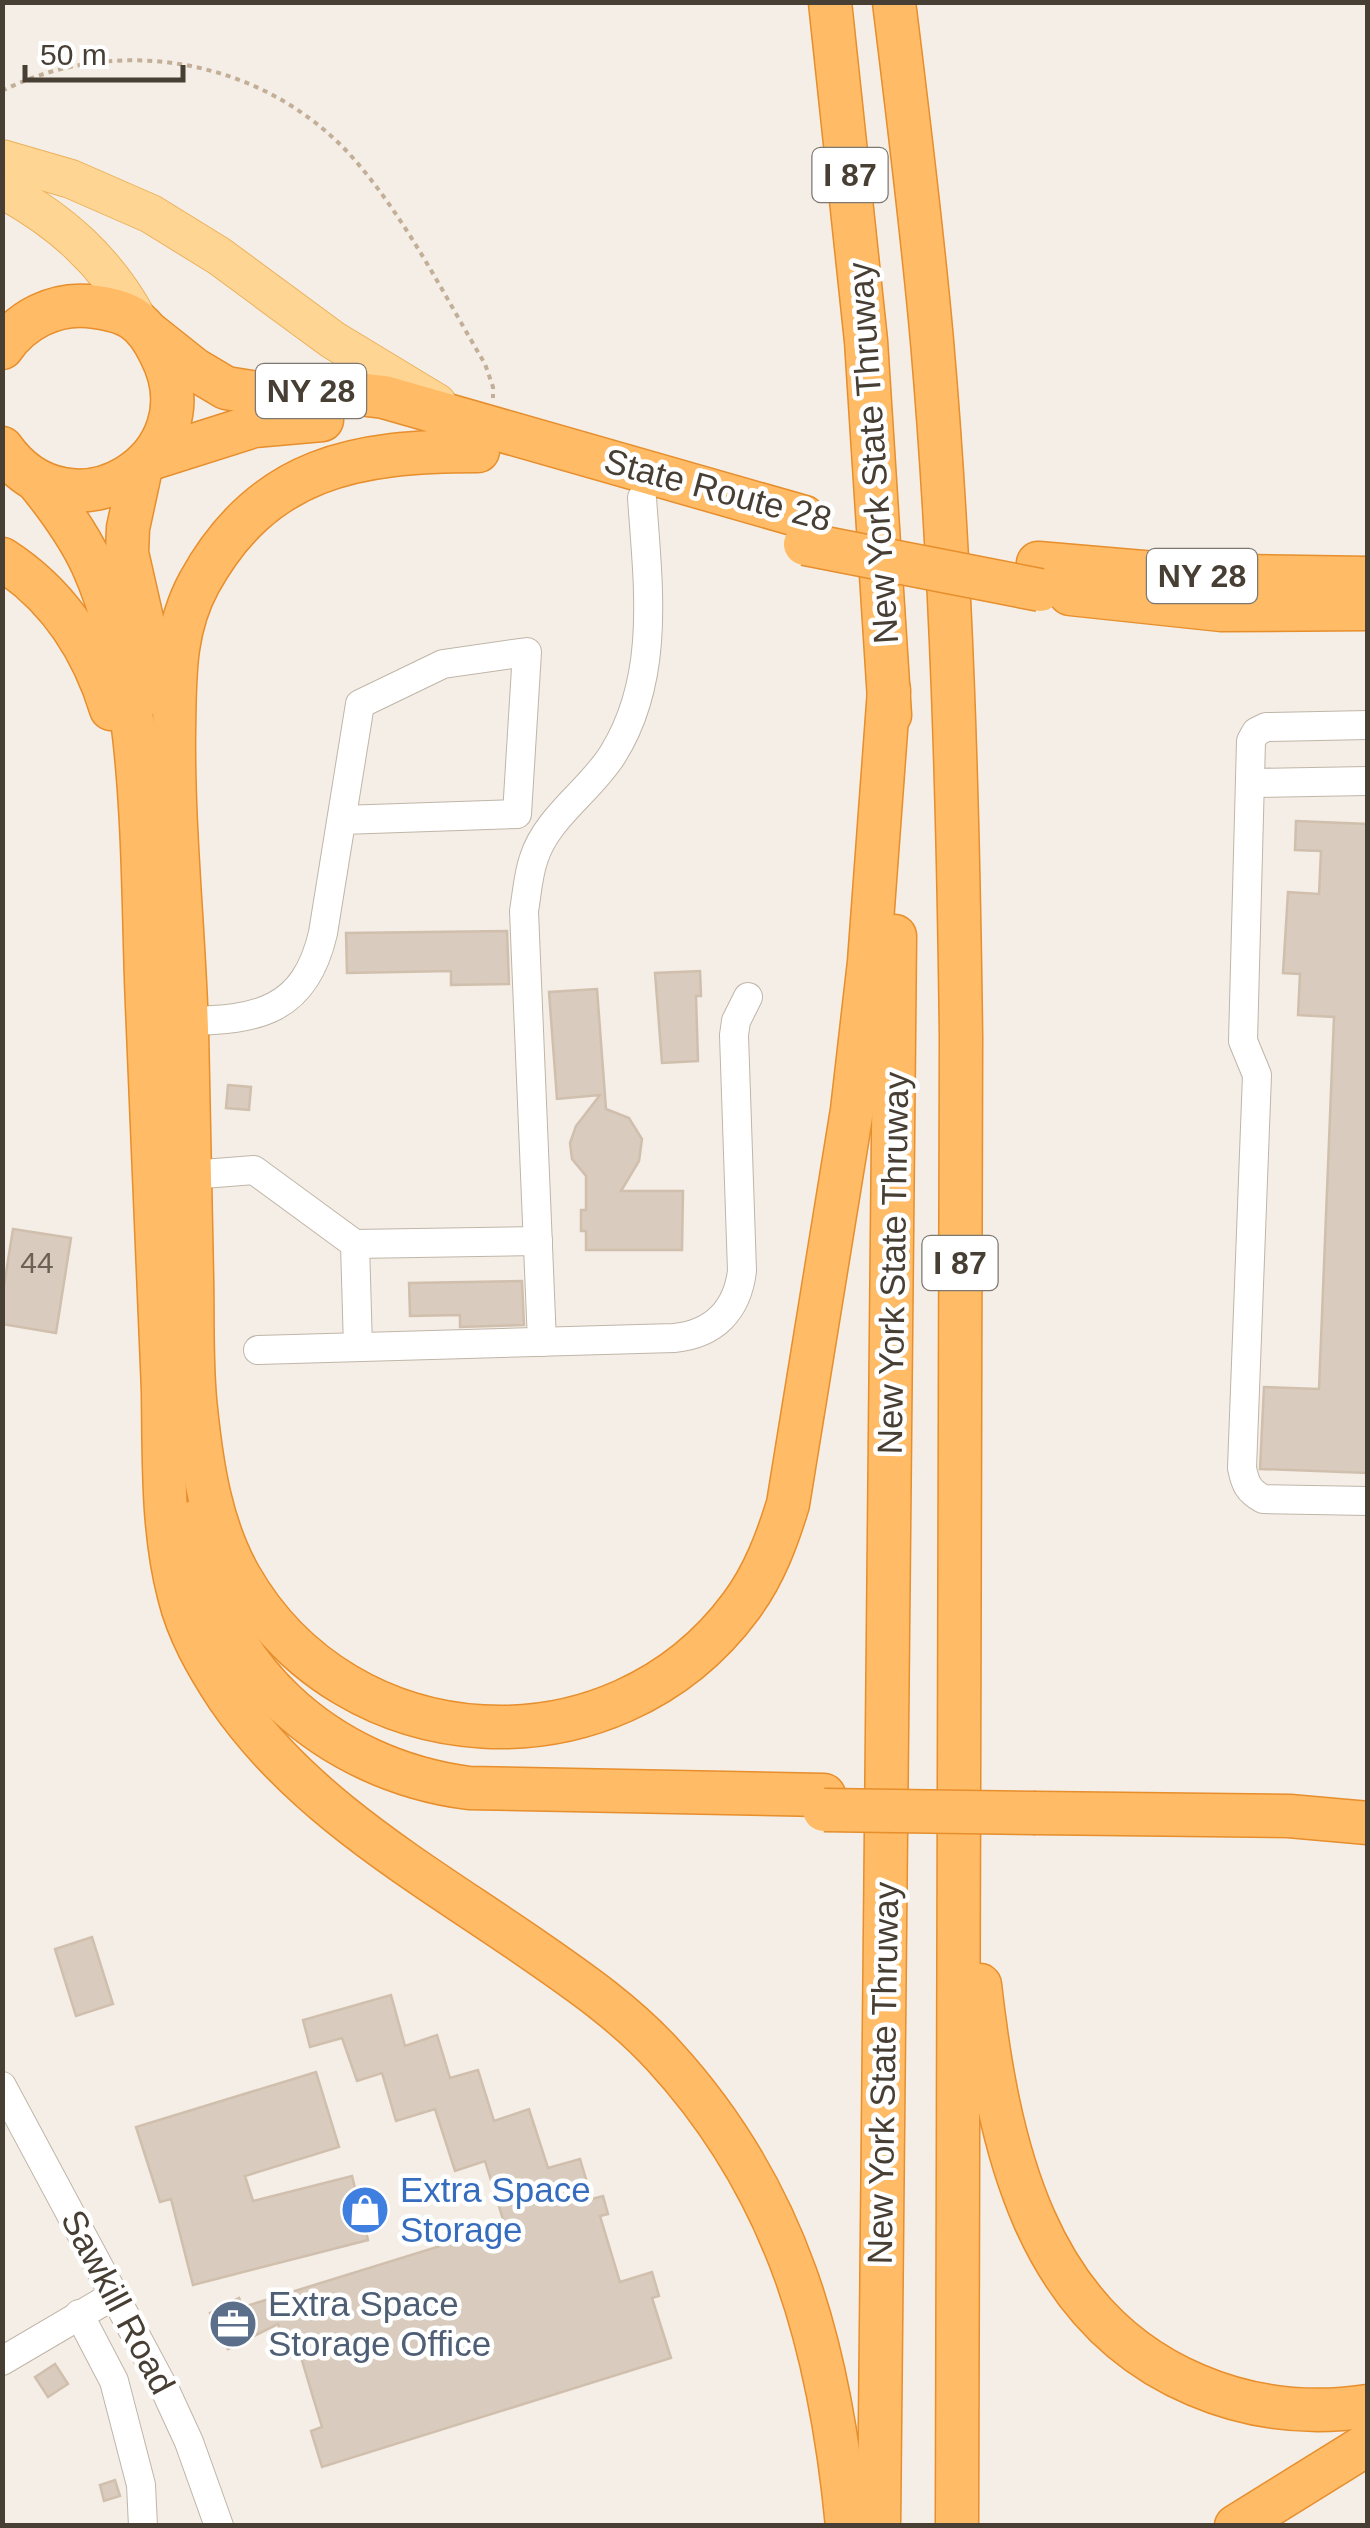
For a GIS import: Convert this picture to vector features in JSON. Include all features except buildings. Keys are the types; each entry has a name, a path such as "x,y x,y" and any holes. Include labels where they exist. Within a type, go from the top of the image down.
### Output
{"highway":[{"name":"New York State Thruway","path":"894,2 932,340 954,708 961,1017 957,2526"},
{"name":"New York State Thruway","path":"830,6 866,341 890,690 895,1036 879,2526"},
{"path":"2,348 35,317 66,306 113,310 144,327 166,365 172,396 167,427 147,463 128,528 127,552 130,576 146,624 174,778"},
{"name":"State Route 28","path":"144,327 194,369 226,388 264,394 358,393 805,530"},
{"name":"State Route 28","path":"16,467 64,489 91,490 118,482 147,463 254,426 310,419 475,431 642,498 1221,610 1368,609"},
{"path":"475,431 354,460 298,482 250,515 214,558 186,610 175,661 174,778 186,1020 196,1410 191,1460 200,1557 218,1612 269,1690 300,1719 337,1744 398,1773 469,1788 824,1803"},
{"path":"16,467 80,540 113,624 131,718 141,861 163,1464 178,1595 189,1626 220,1684 274,1754 339,1813 570,1974 635,2027 680,2074 725,2132 776,2220 804,2293 832,2410 847,2526"},
{"path":"2,559 54,603 96,666 118,737 141,861"},
{"name":"State Route 28","path":"1039,576 1368,578"},
{"path":"196,1410 210,1502 238,1575 273,1623 318,1666 390,1708 451,1725 518,1728 555,1723 622,1702 656,1684 716,1636 760,1577 776,1541 796,1464 854,1091 869,962 890,690"},
{"path":"168,1510 187,1590 199,1619 232,1674 253,1700 303,1745 365,1778 436,1800 474,1805 1036,1805 1290,1800 1368,1806"},
{"path":"958,1719 978,1973 990,2065 1014,2168 1053,2257 1088,2307 1111,2331 1157,2366 1186,2381 1244,2402 1276,2408 1309,2411 1368,2406"},
{"path":"1036,1805 1368,1823"},
{"path":"1236,2526 1368,2444"}],"main road":[{"path":"2,159 71,178 164,221 219,256 333,340 475,431"},
{"path":"2,188 70,233 108,272 144,327"}],"street":[{"path":"542,1342 524,911 534,858 544,837 598,777 634,712 645,670 648,600 642,498"},
{"path":"186,1020 240,1019 259,1014 279,1006 308,976 323,933 360,704 442,664 527,652 518,814"},
{"path":"1368,724 1266,727 1256,732 1251,741 1244,1041 1257,1075 1242,1468 1244,1482 1252,1494 1262,1498 1368,1501"},
{"path":"1250,783 1368,781"},
{"path":"342,820 518,814 544,837"},
{"path":"258,1350 692,1336 708,1330 734,1304 742,1271 734,1034 748,997"},
{"path":"190,1175 254,1170 355,1244 538,1240"},
{"path":"355,1244 358,1347"},
{"name":"Sawkill Road","path":"2,2086 116,2294 189,2442 219,2526"},
{"path":"2,2361 116,2294"},
{"path":"80,2314 114,2382 140,2485 143,2526"}],"path":[{"path":"2,90 74,64 140,59 208,69 241,80 300,111 338,143 368,176 486,364 493,387 475,431"}],"place":[{"name":"Extra Space Storage","path":"365,2210"},
{"name":"Extra Space Storage Office","path":"233,2324"}]}
